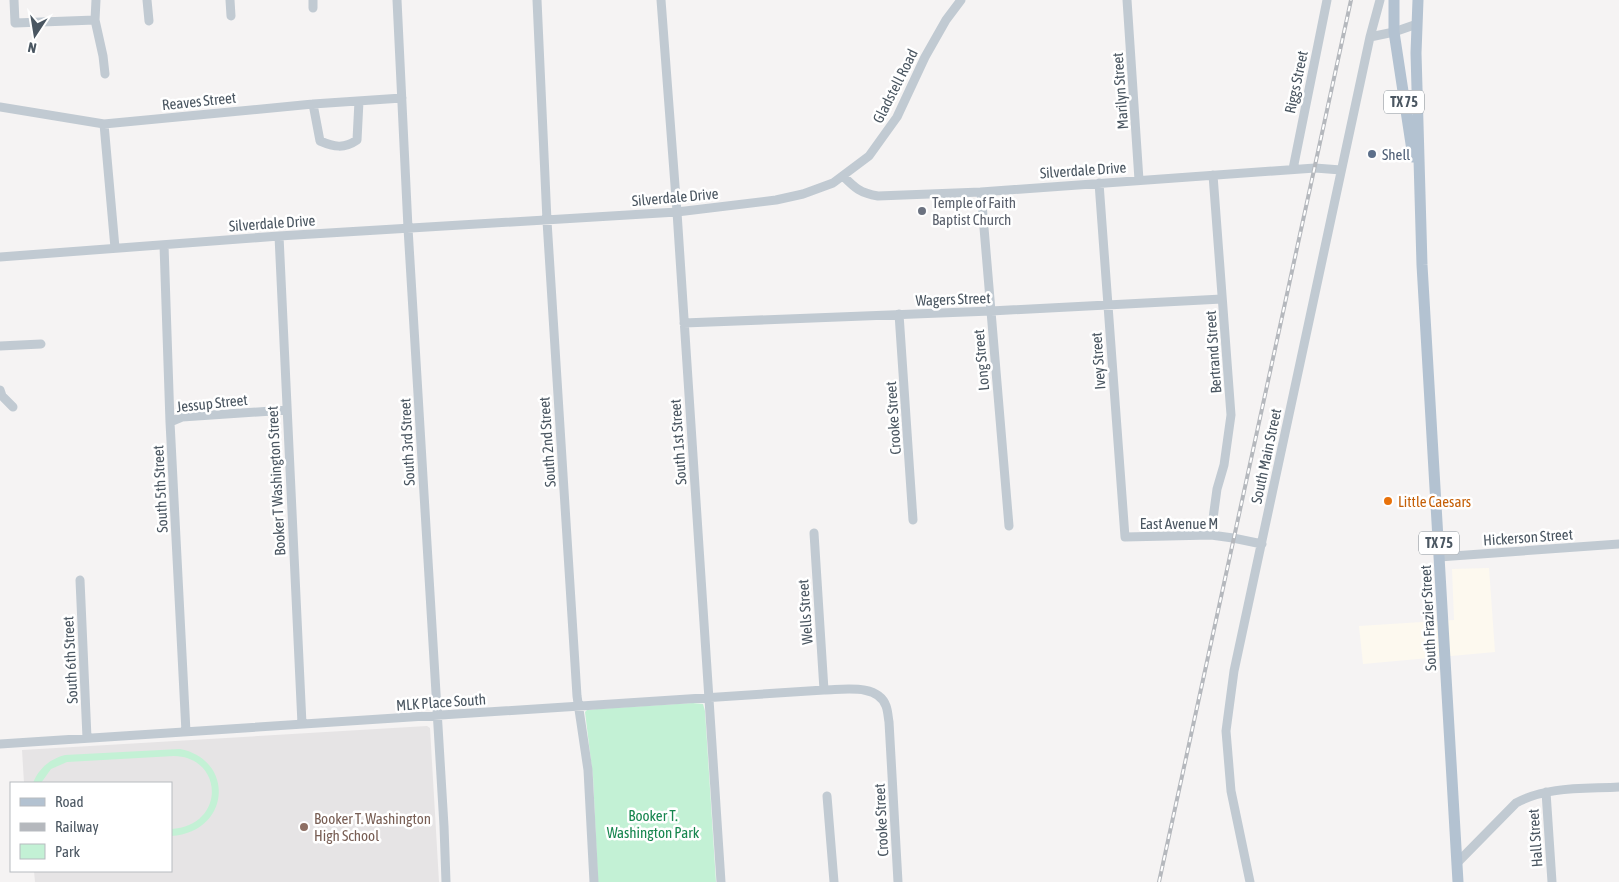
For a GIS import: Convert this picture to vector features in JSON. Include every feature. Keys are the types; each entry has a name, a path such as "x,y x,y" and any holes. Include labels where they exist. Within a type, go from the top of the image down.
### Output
{"main road":[{"name":"South Frazier Street","path":"1394,0 1394,32 1420,203"},
{"name":"South Frazier Street","path":"1418,0 1416,53 1423,274 1458,882"}],"street":[{"path":"14,0 15,22 95,20"},
{"path":"96,0 95,20 103,56 104,74"},
{"path":"147,0 149,21"},
{"path":"230,0 231,16"},
{"name":"South 3rd Street","path":"397,0 408,228 446,882"},
{"name":"South 2nd Street","path":"536,0 547,221 579,707 588,770 594,882"},
{"name":"South 1st Street","path":"661,0 677,212 721,882"},
{"name":"Gladstell Road","path":"842,176 869,156 897,117 925,57 946,20 961,0"},
{"name":"Marilyn Street","path":"1128,0 1139,180"},
{"name":"Riggs Street","path":"1292,169 1327,0"},
{"name":"South Main Street","path":"1250,882 1231,791 1226,732 1234,671 1341,170 1380,0"},
{"path":"1370,37 1394,32 1417,24"},
{"name":"Reaves Street","path":"0,107 104,124 313,104 402,98"},
{"path":"313,104 320,141 330,146 339,147 349,145 357,140 359,101"},
{"path":"104,124 115,248"},
{"name":"Silverdale Drive","path":"0,257 279,236 677,212 776,200 803,194 833,182 842,176 854,188 865,194 878,196 981,192 1292,169 1341,170"},
{"name":"Bertrand Street","path":"1212,526 1217,489 1224,465 1231,415 1213,175"},
{"name":"Ivey Street","path":"1099,183 1125,537"},
{"name":"Long Street","path":"981,192 1009,526"},
{"name":"Booker T Washington Street","path":"279,236 302,724"},
{"name":"South 5th Street","path":"164,245 170,422 186,732"},
{"name":"Wagers Street","path":"684,323 991,311 1222,299"},
{"name":"Crooke Street","path":"899,314 913,520"},
{"path":"0,346 41,344"},
{"path":"0,390 2,396 12,407"},
{"name":"Jessup Street","path":"170,422 182,417 287,410"},
{"name":"Wells Street","path":"814,533 824,690"},
{"name":"East Avenue M","path":"1125,537 1211,535 1262,544"},
{"name":"Hickerson Street","path":"1439,557 1619,544"},
{"name":"South 6th Street","path":"80,580 87,738"},
{"name":"MLK Place South","path":"0,744 824,690 859,689 873,692 881,698"},
{"name":"Crooke Street","path":"881,698 886,705 889,722 898,882"},
{"path":"1457,863 1516,803 1524,798 1546,792 1619,786"},
{"name":"Hall Street","path":"1546,792 1552,882"},
{"path":"827,796 834,882"}],"shaded area":[{"path":"1489,568 1495,652 1363,664 1359,626 1454,620 1452,569"},
{"name":"Booker T. Washington High School","path":"427,726 430,728 439,882 35,882 34,872 172,872 172,782 24,782 22,750"}],"green space":[{"name":"Booker T. Washington Park","path":"703,704 705,711 716,882 598,882 593,777 585,712 597,709"},
{"path":"180,749 198,756 211,767 217,781 219,796 215,810 205,823 191,832 172,836 172,829 189,825 202,816 209,805 212,792 210,779 202,767 190,759 174,756 67,762 51,769 42,782 34,782 38,773 46,765 65,755"}],"railway":[{"path":"1159,882 1351,0"}],"place":[{"name":"Shell","path":"1372,154"},
{"name":"Temple of Faith Baptist Church","path":"922,211"},
{"name":"Little Caesars","path":"1388,501"},
{"name":"Booker T. Washington High School","path":"304,827"}]}
